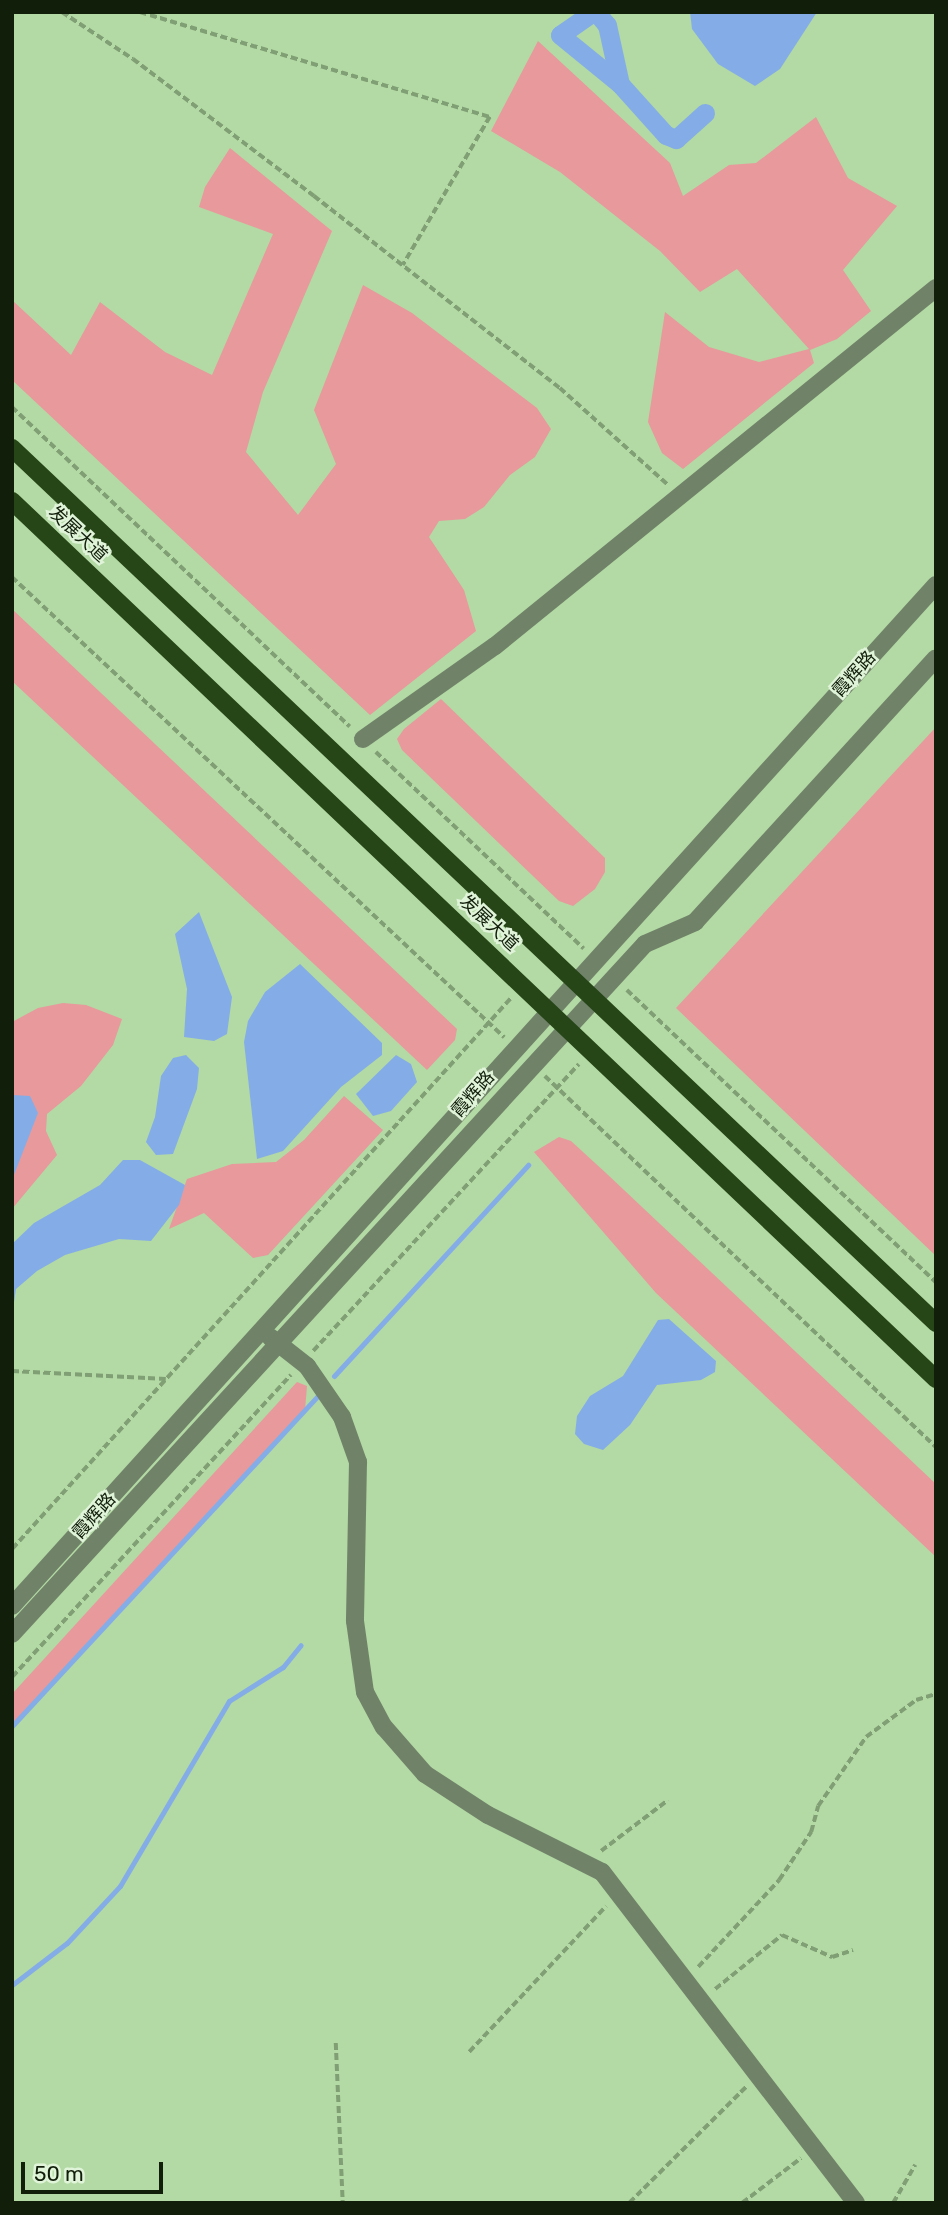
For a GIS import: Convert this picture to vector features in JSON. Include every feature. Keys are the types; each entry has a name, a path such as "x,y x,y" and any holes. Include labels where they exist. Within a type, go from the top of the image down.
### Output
{"main road":[{"name":"发展大道","path":"12,448 936,1323"},
{"name":"发展大道","path":"12,501 936,1379"}],"street":[{"path":"363,739 495,646 936,288"},
{"name":"霞辉路","path":"12,1606 263,1332 574,980 936,585"},
{"name":"霞辉路","path":"12,1634 645,944 695,922 936,658"},
{"path":"263,1332 302,1363 342,1417 358,1462 355,1621 365,1692 384,1727 425,1774 488,1815 602,1872 760,2073 856,2203"}],"path":[{"path":"62,12 133,59 403,265 560,388 679,495"},
{"path":"140,12 490,117 403,265"},
{"path":"12,407 594,959"},
{"path":"12,577 515,1047"},
{"path":"549,956 568,934"},
{"path":"614,978 936,1282"},
{"path":"12,1549 523,984"},
{"path":"618,1021 638,1000"},
{"path":"12,1677 591,1050"},
{"path":"534,1065 936,1447"},
{"path":"12,1371 166,1379"},
{"path":"687,1979 779,1880 811,1832 818,1807 866,1737 916,1700 936,1694"},
{"path":"586,1864 668,1800"},
{"path":"468,2052 619,1893"},
{"path":"702,1999 782,1936 832,1957 853,1950"},
{"path":"336,2043 343,2203"},
{"path":"629,2203 760,2073"},
{"path":"741,2203 817,2149"},
{"path":"892,2203 915,2165"}],"shaded area":[{"path":"538,41 670,163 683,196 729,165 756,163 816,117 848,178 897,206 843,270 871,311 837,339 810,350 814,363 683,469 662,453 648,422 665,312 709,347 759,362 809,349 737,269 700,292 660,251 560,172 491,131"},
{"path":"230,148 332,231 263,392 246,452 298,515 336,464 314,410 363,285 412,313 537,408 551,429 535,457 510,475 484,507 465,519 439,521 429,537 464,590 476,631 370,715 12,380 12,300 71,355 100,302 165,352 212,375 273,234 199,207 205,187"},
{"path":"12,609 457,1029 455,1040 427,1070 12,681"},
{"path":"441,699 605,858 605,872 595,889 573,906 559,901 402,750 397,739 404,729"},
{"path":"936,727 936,1256 676,1008"},
{"path":"63,1003 86,1005 122,1019 113,1045 81,1086 47,1114 46,1131 57,1155 12,1209 12,1022 38,1008"},
{"path":"344,1096 383,1130 268,1255 253,1258 204,1213 169,1229 187,1179 232,1164 276,1162 304,1140"},
{"path":"559,1137 571,1141 607,1174 936,1484 936,1557 656,1293 534,1152"},
{"path":"297,1382 307,1386 305,1410 12,1726 12,1694"}],"water":[{"path":"690,12 817,12 780,69 755,86 718,64 692,29"},
{"path":"199,912 232,997 227,1034 214,1041 184,1037 187,989 175,934"},
{"path":"300,964 382,1043 382,1055 341,1087 283,1151 257,1159 244,1042 248,1021 265,992"},
{"path":"186,1055 199,1068 197,1089 173,1154 156,1155 146,1142 155,1117 161,1076 173,1058"},
{"path":"396,1055 411,1064 417,1082 391,1111 373,1116 356,1094"},
{"path":"12,1095 30,1096 38,1113 12,1180"},
{"path":"123,1160 140,1160 185,1185 179,1205 151,1241 119,1239 65,1255 37,1271 16,1289 12,1316 12,1244 34,1223 100,1185"},
{"path":"669,1319 716,1361 715,1372 701,1380 657,1385 630,1425 603,1450 584,1444 575,1434 577,1416 590,1396 623,1376 658,1320"}],"waterway":[{"path":"593,12 560,35 620,84 666,135 676,139 705,113"},
{"path":"596,12 607,25 620,84"},
{"path":"334,1376 528,1165"},
{"path":"12,1726 318,1395"},
{"path":"12,1985 67,1943 120,1886 229,1701 283,1667 301,1645"}]}
